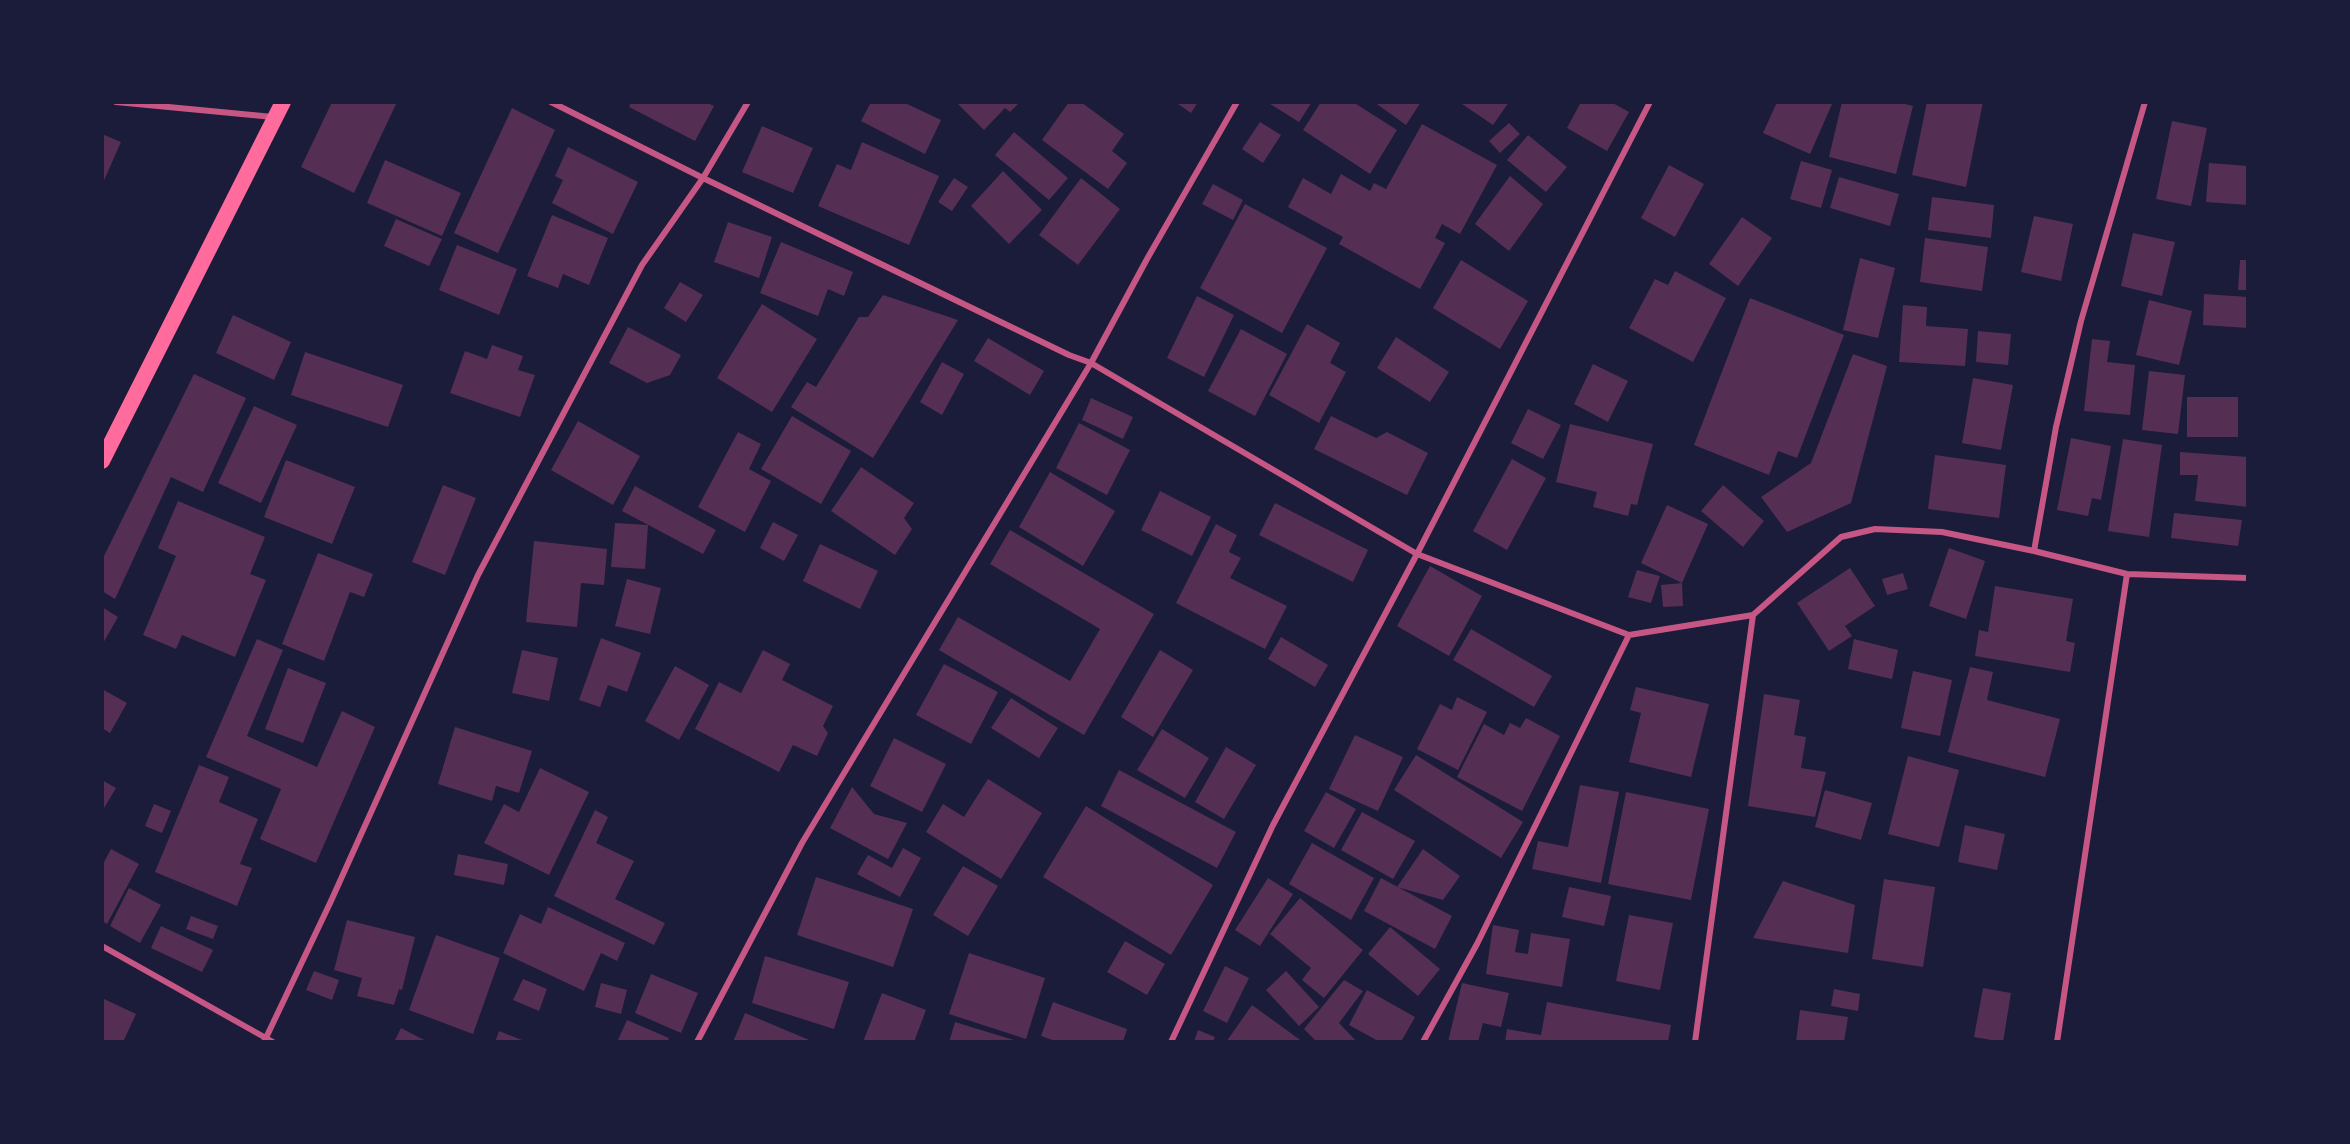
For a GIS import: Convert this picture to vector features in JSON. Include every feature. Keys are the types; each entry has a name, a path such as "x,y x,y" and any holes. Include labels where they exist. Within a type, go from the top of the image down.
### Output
{"highway":[{"path":"102,461 280,109"}],"street":[{"path":"116,102 280,109"},
{"path":"551,102 1058,350 1091,363 1417,554 1629,635 1753,615 1841,537 1875,529 1942,532 2034,551 2127,574 2248,578"},
{"path":"265,1040 331,901 478,575 642,265 703,178 748,102"},
{"path":"697,1042 802,843 1091,363 1147,259 1237,102"},
{"path":"1171,1042 1273,825 1417,554 1650,102"},
{"path":"2034,551 2056,427 2081,321 2145,102"},
{"path":"2057,1042 2127,574"},
{"path":"1695,1042 1753,615"},
{"path":"1423,1042 1477,944 1629,635"},
{"path":"102,946 265,1040 273,1042"}],"building":[{"path":"332,102 397,102 354,193 301,167"},
{"path":"631,102 705,102 714,106 695,141 629,107"},
{"path":"871,102 903,102 941,120 925,154 861,121"},
{"path":"956,102 1020,102 1010,112 1005,108 984,130"},
{"path":"1069,102 1081,102 1124,134 1112,151 1127,163 1108,189 1042,140"},
{"path":"1175,102 1198,102 1191,113"},
{"path":"1267,102 1312,102 1299,122"},
{"path":"1321,102 1353,102 1397,130 1370,174 1303,130"},
{"path":"1374,102 1421,102 1406,125"},
{"path":"1464,102 1509,102 1493,125 1462,104"},
{"path":"1581,102 1611,102 1629,112 1607,151 1567,128"},
{"path":"1777,102 1833,102 1810,154 1763,133"},
{"path":"1842,102 1897,102 1913,106 1896,174 1829,157"},
{"path":"1927,102 1983,102 1966,187 1912,175"},
{"path":"512,108 555,130 498,253 454,233"},
{"path":"2172,121 2207,128 2191,206 2156,199"},
{"path":"1260,122 1281,135 1263,163 1242,149"},
{"path":"1509,123 1520,134 1500,153 1489,141"},
{"path":"1422,124 1497,165 1460,234 1442,224 1435,238 1445,243 1420,289 1339,244 1343,237 1288,207 1303,178 1331,194 1341,174 1370,191 1374,183 1386,189"},
{"path":"762,126 813,148 793,193 742,172"},
{"path":"1014,132 1068,178 1049,200 995,155"},
{"path":"102,134 121,142 102,185"},
{"path":"1528,135 1567,167 1546,192 1507,160"},
{"path":"862,142 939,176 909,245 818,206 837,164 851,170"},
{"path":"568,147 638,182 613,234 552,203 563,180 555,176"},
{"path":"385,160 461,193 442,236 367,203"},
{"path":"1801,161 1832,170 1821,208 1790,199"},
{"path":"2209,163 2248,166 2248,205 2206,202"},
{"path":"1669,165 1704,184 1675,237 1641,218"},
{"path":"1003,171 1042,210 1009,244 971,206"},
{"path":"1510,176 1543,204 1509,251 1475,224"},
{"path":"1839,177 1899,194 1890,226 1830,208"},
{"path":"954,178 968,187 952,211 938,202"},
{"path":"1081,178 1120,209 1078,265 1039,235"},
{"path":"1213,184 1243,200 1233,220 1202,204"},
{"path":"1932,197 1994,205 1991,238 1928,230"},
{"path":"1245,204 1327,248 1282,333 1200,288"},
{"path":"552,215 608,238 589,285 563,274 558,288 527,276"},
{"path":"2034,216 2073,224 2061,281 2021,272"},
{"path":"1742,217 1772,238 1738,286 1709,264"},
{"path":"396,219 442,239 429,266 384,246"},
{"path":"728,222 772,237 759,278 714,262"},
{"path":"2133,233 2175,242 2162,296 2121,286"},
{"path":"1925,238 1988,247 1982,291 1920,282"},
{"path":"781,242 853,272 844,296 828,289 818,316 760,293"},
{"path":"457,245 517,269 499,315 439,290"},
{"path":"1860,258 1895,268 1878,338 1843,330"},
{"path":"1461,260 1528,301 1500,349 1433,308"},
{"path":"2240,260 2248,260 2248,290 2238,290"},
{"path":"1675,271 1726,298 1693,362 1629,328 1655,279 1668,285"},
{"path":"680,282 703,295 686,322 664,308"},
{"path":"2204,294 2248,297 2248,328 2203,325"},
{"path":"883,295 958,320 873,458 791,407 807,382 816,387 859,317 868,317"},
{"path":"1197,296 1234,315 1204,377 1167,358"},
{"path":"1750,298 1844,335 1797,458 1778,451 1769,475 1694,445"},
{"path":"2149,300 2192,311 2179,365 2136,355"},
{"path":"762,304 817,339 772,412 717,378"},
{"path":"1903,305 1927,307 1926,326 1968,329 1965,366 1899,362"},
{"path":"233,315 291,342 274,380 216,353"},
{"path":"1307,324 1340,343 1330,363 1346,372 1319,423 1269,395"},
{"path":"628,327 681,355 670,375 647,383 609,363"},
{"path":"1241,329 1287,354 1255,416 1208,391"},
{"path":"1978,331 2011,334 2008,365 1976,362"},
{"path":"1396,337 1449,372 1430,402 1377,368"},
{"path":"988,338 1044,371 1030,395 974,361"},
{"path":"2092,339 2110,341 2107,362 2135,365 2130,415 2084,411"},
{"path":"492,345 523,356 518,370 535,375 520,417 450,393 465,351 487,359"},
{"path":"305,352 403,385 388,427 291,395"},
{"path":"1853,354 1887,366 1851,503 1787,532 1761,497 1811,463"},
{"path":"942,362 964,374 942,415 920,402"},
{"path":"1593,364 1628,381 1608,422 1574,404"},
{"path":"2149,371 2185,375 2178,434 2142,430"},
{"path":"194,374 246,398 203,492 171,477 115,599 102,591 102,560"},
{"path":"1973,378 2013,385 2001,450 1962,443"},
{"path":"2187,397 2238,397 2238,437 2187,437"},
{"path":"1091,398 1133,417 1123,439 1082,420"},
{"path":"254,406 297,425 261,503 218,483"},
{"path":"1528,409 1561,425 1543,459 1511,443"},
{"path":"792,416 851,451 821,504 761,469"},
{"path":"1331,416 1376,438 1387,432 1428,453 1407,495 1314,449"},
{"path":"578,421 640,456 613,505 551,470"},
{"path":"1079,423 1130,450 1107,495 1056,468"},
{"path":"1570,424 1653,444 1637,505 1631,504 1628,516 1593,507 1597,492 1556,482"},
{"path":"738,432 761,444 749,469 771,481 745,532 698,507"},
{"path":"2071,438 2111,446 2101,500 2092,498 2088,516 2057,510"},
{"path":"2123,439 2162,445 2149,537 2108,531"},
{"path":"2180,452 2248,457 2248,507 2195,501 2198,475 2180,475"},
{"path":"1935,455 2006,465 1999,518 1928,509"},
{"path":"1512,459 1546,478 1507,550 1473,531"},
{"path":"286,460 355,487 332,544 264,517"},
{"path":"861,467 914,503 904,518 912,529 895,555 831,511"},
{"path":"1050,472 1115,511 1083,566 1019,527"},
{"path":"443,485 476,498 445,575 412,562"},
{"path":"1723,485 1764,521 1743,547 1701,511"},
{"path":"635,486 716,530 703,554 622,511"},
{"path":"1160,491 1211,517 1192,556 1141,530"},
{"path":"178,501 265,537 250,574 266,580 235,657 182,635 176,649 143,635 176,556 158,548"},
{"path":"1275,503 1368,550 1353,582 1259,535"},
{"path":"1667,505 1708,524 1682,583 1641,563"},
{"path":"2174,513 2242,520 2238,546 2171,538"},
{"path":"773,522 798,535 784,561 760,548"},
{"path":"615,523 648,525 645,569 611,567"},
{"path":"1216,524 1237,535 1229,552 1241,558 1230,578 1287,606 1265,649 1176,603"},
{"path":"1010,530 1154,614 1084,735 939,650 958,617 1070,681 1100,629 990,564"},
{"path":"534,541 607,549 604,585 581,583 577,627 526,622"},
{"path":"820,544 878,571 860,609 803,581"},
{"path":"1949,548 1985,561 1966,619 1929,606"},
{"path":"318,553 373,574 364,597 350,592 324,661 282,644"},
{"path":"1430,566 1482,596 1449,656 1397,626"},
{"path":"1850,568 1875,606 1845,626 1852,636 1829,651 1797,603"},
{"path":"1637,570 1660,576 1651,603 1628,597"},
{"path":"1903,573 1908,589 1887,595 1882,579"},
{"path":"627,579 661,588 650,634 615,626"},
{"path":"1682,583 1683,606 1663,607 1661,585"},
{"path":"1995,586 2073,599 2066,641 2075,643 2070,672 1975,656 1979,630 1988,632"},
{"path":"102,607 118,617 102,645"},
{"path":"1471,629 1552,676 1534,707 1453,660"},
{"path":"1281,637 1328,665 1315,687 1268,659"},
{"path":"601,638 641,653 627,692 608,685 600,707 579,700"},
{"path":"257,639 283,650 247,736 317,767 342,711 375,727 316,863 260,839 281,789 206,757"},
{"path":"1854,639 1898,650 1892,679 1848,669"},
{"path":"522,650 558,658 549,701 512,693"},
{"path":"763,650 790,664 782,680 833,706 823,726 828,733 817,756 793,745 779,772 695,729 719,682 741,693"},
{"path":"1160,650 1193,670 1153,737 1121,717"},
{"path":"944,664 998,692 971,744 916,715"},
{"path":"675,666 709,685 679,740 645,721"},
{"path":"1970,667 1993,672 1987,700 2060,719 2045,777 1948,752"},
{"path":"288,668 326,683 303,743 265,729"},
{"path":"1913,671 1952,680 1940,736 1901,728"},
{"path":"1636,687 1709,704 1691,777 1629,762 1641,713 1630,710"},
{"path":"102,689 127,703 110,733 102,728"},
{"path":"1764,694 1800,700 1794,735 1806,737 1801,768 1826,772 1815,817 1748,806"},
{"path":"1457,697 1487,712 1458,770 1417,749 1440,704 1452,710"},
{"path":"1011,698 1058,728 1039,758 991,728"},
{"path":"1526,718 1560,736 1522,811 1457,777 1484,724 1504,735 1510,723 1520,728"},
{"path":"455,727 532,751 519,793 496,786 492,801 438,784"},
{"path":"1162,729 1209,758 1185,798 1137,770"},
{"path":"1355,735 1403,757 1378,811 1329,789"},
{"path":"894,738 946,764 922,812 870,786"},
{"path":"1226,747 1256,765 1224,819 1195,802"},
{"path":"1416,755 1523,822 1501,858 1394,790"},
{"path":"1908,756 1959,770 1939,847 1888,834"},
{"path":"199,765 229,777 219,802 258,819 240,864 252,868 237,906 155,872"},
{"path":"540,768 589,792 549,875 484,843 504,804 519,812"},
{"path":"1119,770 1236,832 1217,868 1101,806"},
{"path":"988,779 1042,813 1001,879 926,832 943,804 964,817"},
{"path":"102,780 116,788 104,808 102,807"},
{"path":"1580,785 1619,792 1601,883 1532,869 1538,841 1568,847"},
{"path":"852,787 874,814 907,823 888,859 830,828"},
{"path":"1825,790 1872,803 1861,840 1815,827"},
{"path":"1326,792 1356,809 1334,848 1304,831"},
{"path":"1626,792 1709,809 1691,900 1608,884"},
{"path":"154,804 171,811 162,833 145,826"},
{"path":"1086,806 1213,885 1171,955 1043,877"},
{"path":"595,810 608,817 596,843 634,861 615,899 665,923 654,945 554,896"},
{"path":"1362,812 1415,841 1393,879 1341,850"},
{"path":"1965,825 2005,834 1997,870 1958,862"},
{"path":"1312,843 1374,878 1351,920 1289,884"},
{"path":"903,848 921,858 900,897 857,874 868,855 892,868"},
{"path":"111,849 139,864 107,924 102,921 102,866"},
{"path":"1423,849 1460,876 1443,900 1397,887"},
{"path":"458,854 508,864 504,885 454,875"},
{"path":"963,866 998,886 968,936 933,915"},
{"path":"816,877 913,909 893,967 797,935"},
{"path":"1268,878 1293,894 1260,946 1235,930"},
{"path":"1381,878 1452,916 1435,949 1364,911"},
{"path":"1884,879 1935,887 1923,967 1872,959"},
{"path":"1783,881 1855,905 1848,953 1753,938"},
{"path":"1569,887 1611,896 1604,926 1562,917"},
{"path":"129,888 161,905 140,943 110,926"},
{"path":"1300,898 1363,950 1324,998 1302,980 1311,968 1270,934"},
{"path":"548,907 625,943 617,961 601,953 584,991 503,953 520,914 541,924"},
{"path":"1629,915 1673,923 1660,990 1616,981"},
{"path":"191,916 218,926 213,939 186,929"},
{"path":"347,920 415,937 402,990 399,989 394,1005 357,996 362,978 334,970"},
{"path":"1493,925 1519,930 1515,952 1528,954 1531,933 1570,939 1562,987 1486,974"},
{"path":"161,926 213,950 202,972 151,948"},
{"path":"1390,927 1440,969 1418,996 1368,954"},
{"path":"436,935 500,958 473,1034 409,1010"},
{"path":"1125,941 1165,964 1147,995 1107,972"},
{"path":"969,953 1045,978 1026,1039 949,1014"},
{"path":"765,956 849,982 834,1029 752,1003"},
{"path":"1225,966 1249,978 1227,1023 1203,1011"},
{"path":"314,971 339,980 332,1000 306,990"},
{"path":"1286,971 1319,1007 1299,1026 1266,990"},
{"path":"651,974 698,993 681,1033 635,1013"},
{"path":"523,979 547,989 539,1011 513,1000"},
{"path":"1344,980 1363,991 1339,1023 1357,1042 1317,1042 1304,1029"},
{"path":"601,983 627,990 621,1014 595,1007"},
{"path":"1462,983 1509,993 1501,1027 1483,1023 1478,1042 1448,1042"},
{"path":"1983,988 2011,993 2003,1042 1974,1037"},
{"path":"1834,989 1860,994 1858,1011 1831,1006"},
{"path":"1367,990 1415,1017 1401,1042 1380,1042 1349,1025"},
{"path":"882,993 926,1010 914,1042 863,1042"},
{"path":"102,998 136,1014 123,1042 102,1042"},
{"path":"1053,1002 1127,1029 1123,1042 1058,1042 1041,1036"},
{"path":"1547,1002 1671,1025 1668,1042 1505,1042 1507,1029 1541,1035"},
{"path":"1252,1005 1303,1042 1226,1042"},
{"path":"1800,1010 1848,1017 1844,1042 1796,1042"},
{"path":"745,1013 814,1042 733,1042"},
{"path":"627,1020 669,1038 667,1042 617,1042"},
{"path":"955,1022 1017,1041 1017,1042 949,1042"},
{"path":"401,1028 428,1042 394,1042"},
{"path":"1198,1030 1215,1037 1213,1042 1194,1042"},
{"path":"499,1031 527,1042 495,1042"}]}
